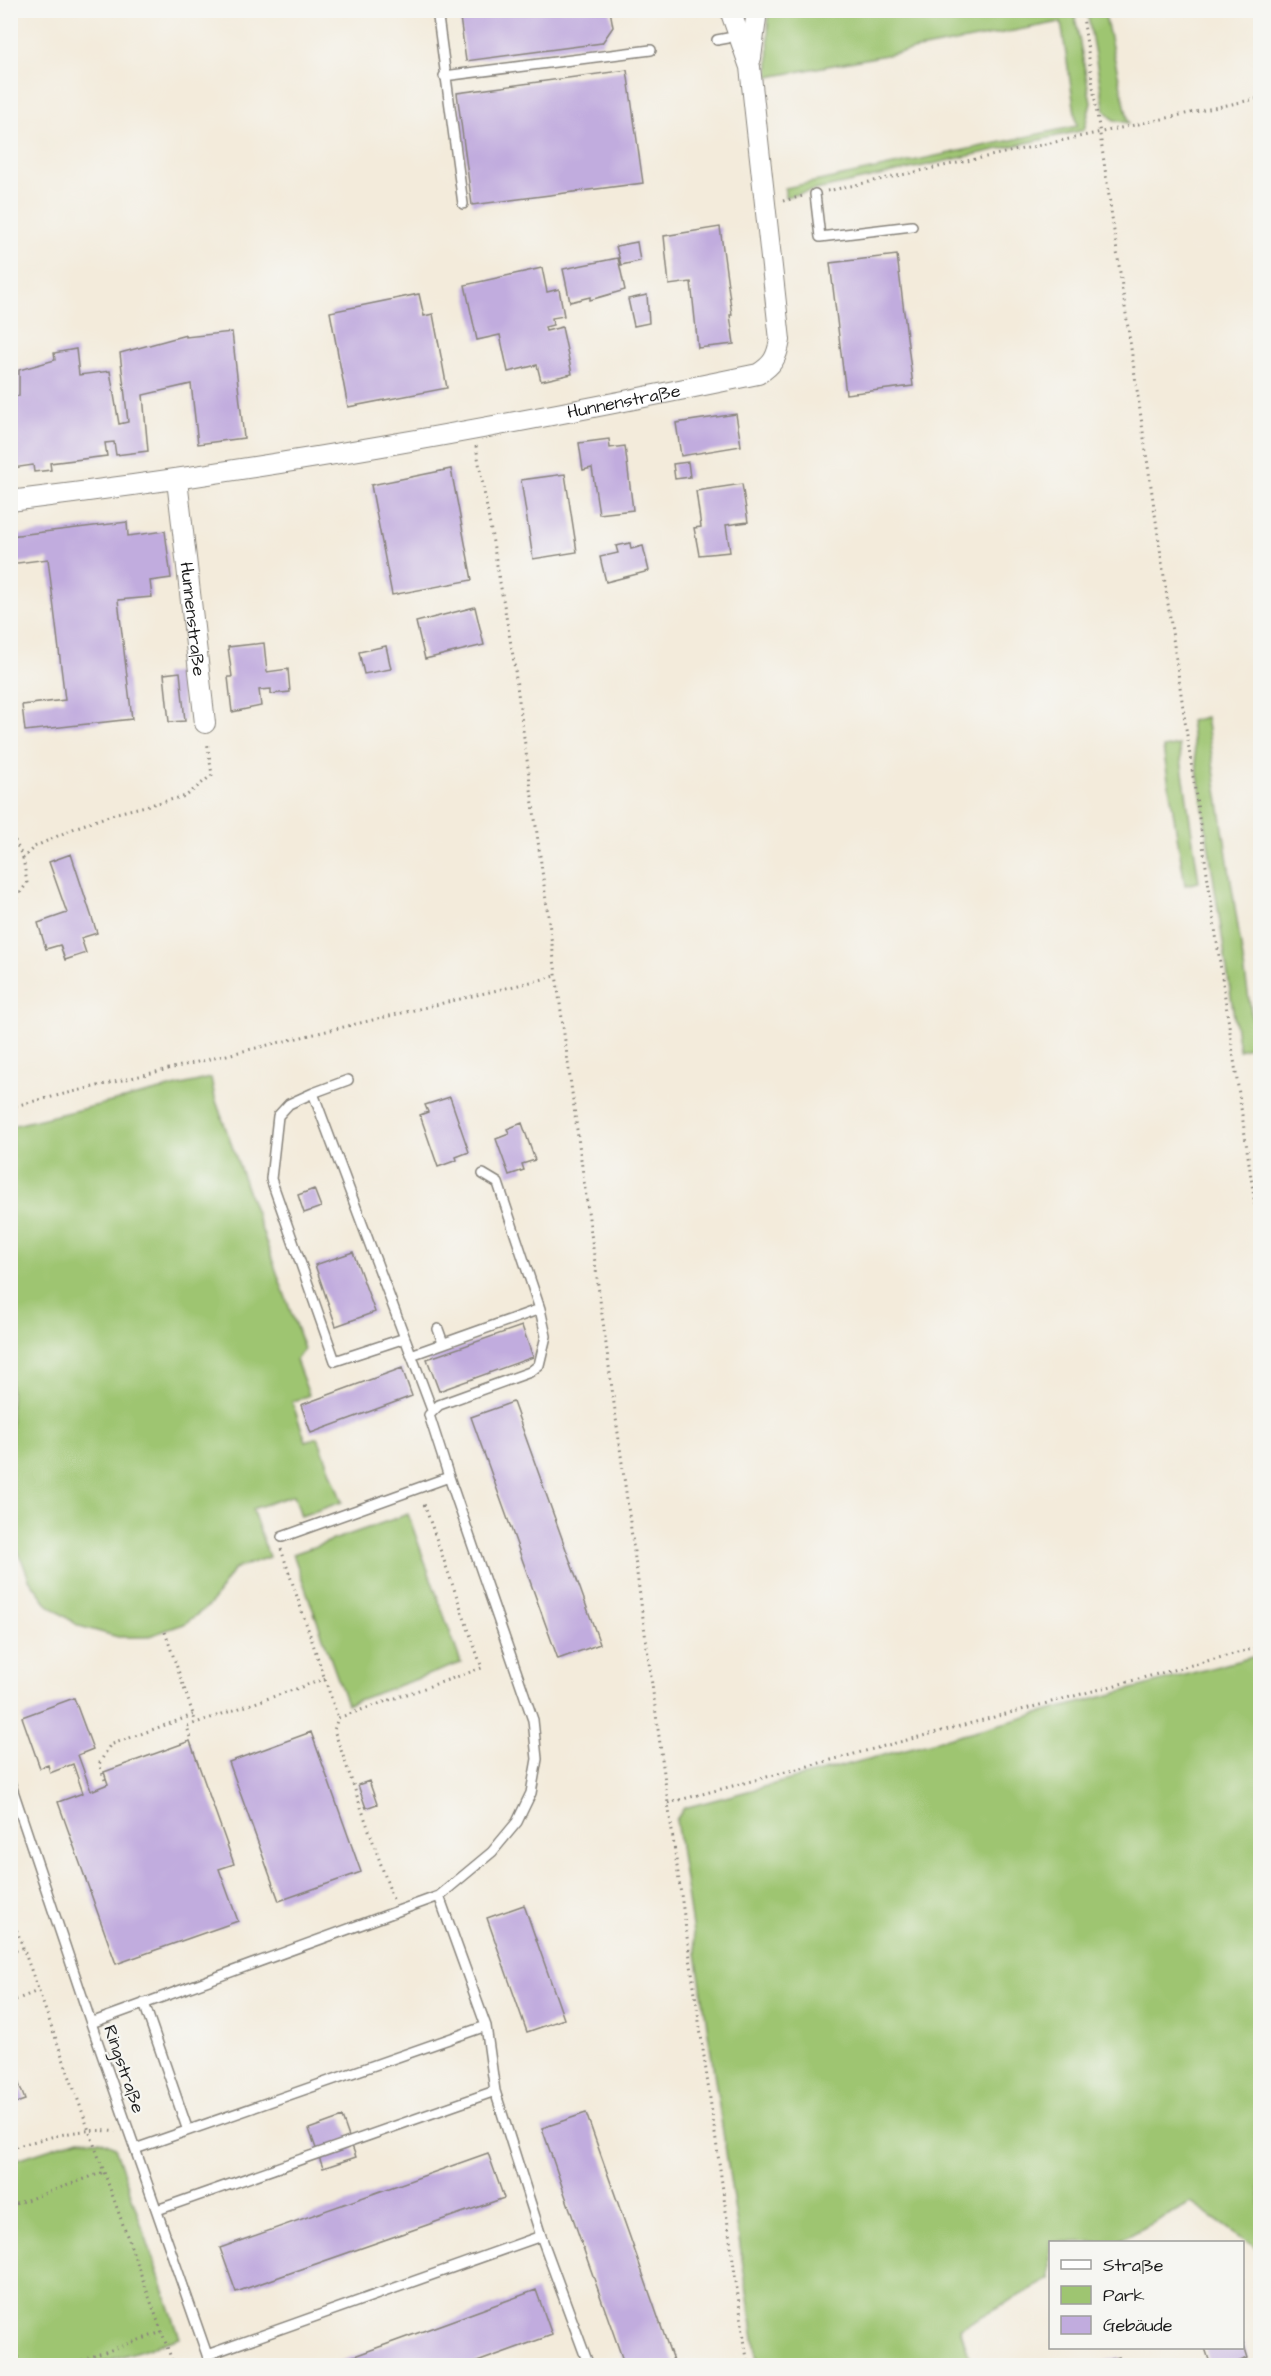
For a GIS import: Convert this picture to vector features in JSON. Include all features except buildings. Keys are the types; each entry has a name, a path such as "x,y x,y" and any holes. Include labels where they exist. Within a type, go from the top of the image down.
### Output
{"street":[{"name":"Hunnenstraße","path":"10,501 177,480 473,430 747,376 768,368 777,355 780,340 767,204 750,67 730,10"},
{"name":"Hunnenstraße","path":"750,67 757,10"},
{"name":"Hunnenstraße","path":"177,480 205,723"}],"lane":[{"path":"437,10 444,76 463,204"},
{"path":"717,40 728,38"},
{"path":"444,76 651,50"},
{"path":"815,194 820,237 912,226"},
{"path":"348,1080 289,1104 278,1116 271,1179 335,1361 405,1338"},
{"path":"313,1093 432,1410"},
{"path":"91,2023 439,1896 492,1852 517,1822 531,1793 537,1759 533,1720 429,1415 439,1405 530,1372 539,1365 546,1336 540,1309 498,1183 483,1174"},
{"path":"411,1355 540,1309"},
{"path":"438,1329 443,1343"},
{"path":"282,1537 449,1477"},
{"name":"Ringstraße","path":"10,1782 91,2023 211,2366"},
{"path":"439,1896 486,2026 495,2091 541,2236 589,2366"},
{"path":"144,2003 187,2128"},
{"path":"135,2149 187,2128 486,2026"},
{"path":"157,2211 495,2091"},
{"path":"207,2355 541,2236"}],"path":[{"path":"1082,10 1260,1239"},
{"path":"767,204 1260,98"},
{"path":"473,430 513,656 668,1803 748,2366"},
{"path":"23,858 34,847 77,827 117,813 186,795 212,776 205,723"},
{"path":"10,837 15,841 23,858 27,883 10,908"},
{"path":"10,1107 556,976"},
{"path":"338,1718 482,1668 422,1497"},
{"path":"280,1547 338,1718 334,1730 398,1912"},
{"path":"165,1632 196,1723"},
{"path":"668,1803 1260,1647"},
{"path":"190,1737 187,1726 325,1679"},
{"path":"105,1780 99,1764 110,1745 193,1715"},
{"path":"10,1934 17,1931 174,2366"},
{"path":"10,1952 23,1948"},
{"path":"10,2002 38,1991"},
{"path":"10,2148 89,2130 117,2132 135,2149"},
{"path":"10,2206 104,2172"},
{"path":"64,2366 162,2332"},
{"path":"10,2334 22,2366"}],"green space":[{"path":"768,11 1074,11 1091,103 1084,130 785,197 785,188 1077,126 1061,22 769,77"},
{"path":"1087,11 1104,11 1129,123 1114,120 1105,111"},
{"path":"1206,717 1256,1045 1239,1050 1190,721"},
{"path":"1179,745 1199,882 1185,885 1163,748"},
{"path":"211,1078 215,1098 304,1349 296,1360 309,1395 292,1402 306,1441 318,1437 342,1502 301,1516 294,1495 252,1509 269,1557 234,1569 210,1605 184,1624 146,1637 118,1637 79,1626 48,1605 29,1579 11,1532 11,1126"},
{"path":"408,1514 461,1663 347,1704 293,1554"},
{"path":"1260,1655 1260,2365 1259,2250 1191,2203 1119,2241 1049,2241 1049,2280 960,2328 972,2365 758,2365 676,1820 684,1808"},
{"path":"79,2139 100,2140 115,2147 180,2338 94,2365 11,2365 11,2161"}]}
